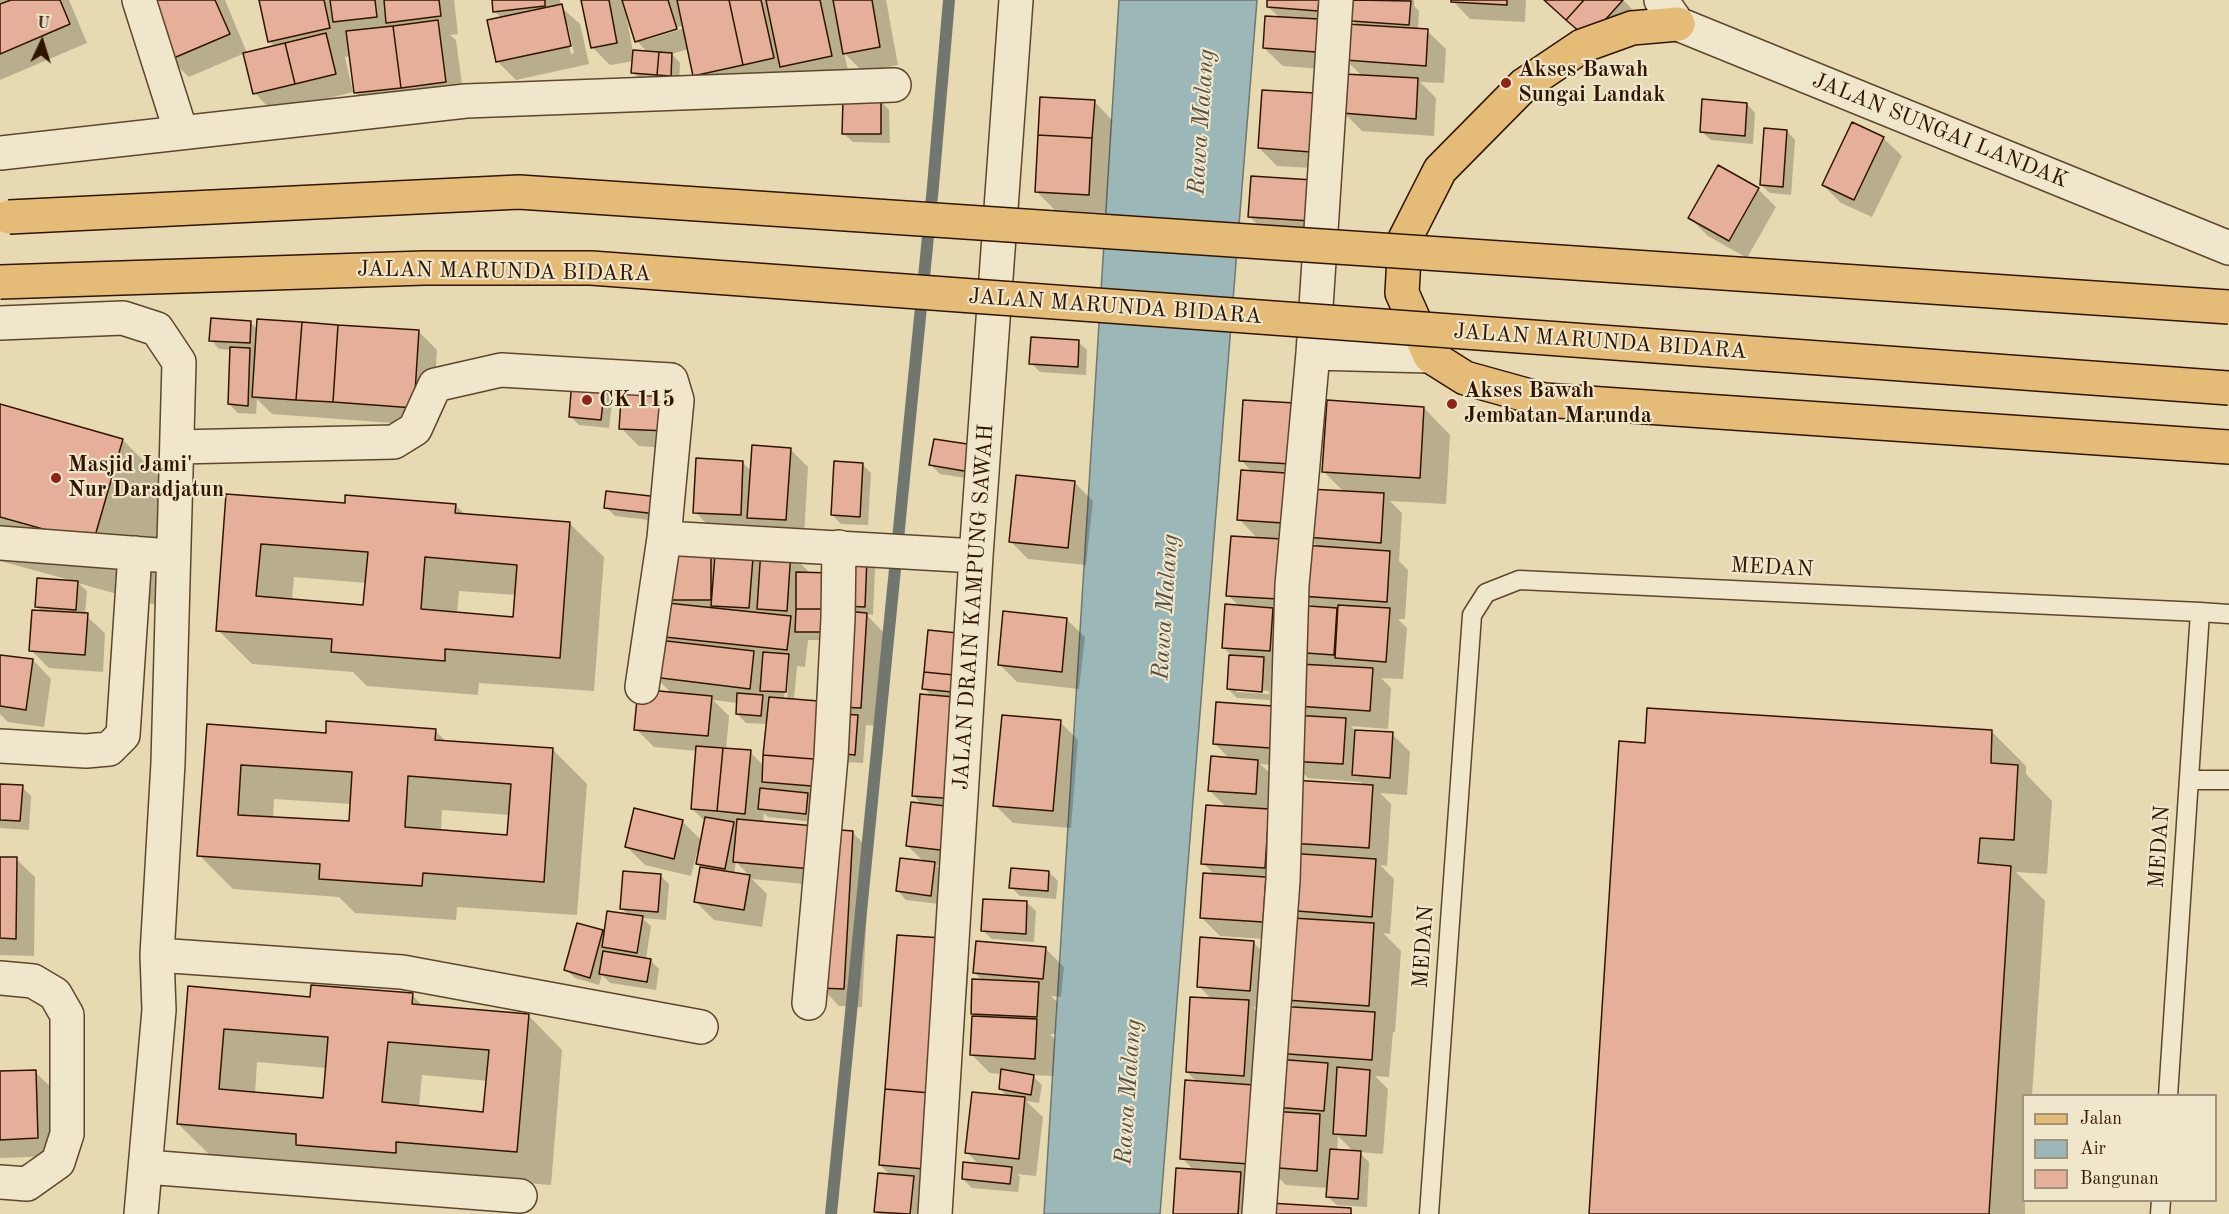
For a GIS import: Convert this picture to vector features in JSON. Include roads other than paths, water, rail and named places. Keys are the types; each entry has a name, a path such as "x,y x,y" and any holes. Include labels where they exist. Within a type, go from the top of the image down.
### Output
{"main road":[{"path":"1670,12 1582,46 1524,85 1440,170 1405,239 1402,293 1430,356 1465,378 1544,400 2229,447"},
{"path":"4,217 519,192 2229,307"},
{"name":"JALAN MARUNDA BIDARA","path":"0,282 424,268 591,268 2229,387"}],"street":[{"path":"139,0 181,132"},
{"name":"JALAN DRAIN KAMPUNG SAWAH","path":"935,1214 976,556 1017,0"},
{"path":"1259,1214 1283,880 1292,585 1313,353 1336,0"},
{"name":"JALAN SUNGAI LANDAK","path":"1670,12 2229,248"},
{"path":"0,153 465,101 894,85"},
{"path":"1321,234 1405,239"},
{"path":"0,323 123,318 157,329 179,362 168,763 157,955 159,1010 141,1214"},
{"path":"1313,353 1430,356"},
{"path":"178,447 394,442 415,429 435,384 501,370 671,380 677,400 664,538 642,687"},
{"path":"664,538 976,556"},
{"path":"0,543 175,556"},
{"path":"809,1004 831,757 838,618 850,548"},
{"path":"0,746 86,751 109,749 123,735 135,553"},
{"path":"157,955 402,972 701,1027"},
{"path":"0,978 33,981 55,994 67,1015 67,1134 58,1162 27,1185 0,1182"},
{"path":"146,1167 520,1196"}],"lane":[{"name":"MEDAN","path":"1429,1214 1472,615 1486,593 1519,580 2200,612 2168,1094"},
{"path":"2200,612 2229,614"},
{"path":"2189,780 2229,780"}],"water":[{"name":"Rawa Malang","path":"1119,0 1257,0 1160,1214 1044,1214"}],"waterway":[{"path":"831,1214 933,186 949,0"}],"place":[{"name":"Akses Bawah Sungai Landak","path":"1506,83"},
{"name":"CK 115","path":"587,400"},
{"name":"Akses Bawah Jembatan Marunda","path":"1452,404"},
{"name":"Masjid Jami' Nur Daradjatun","path":"56,478"}]}
